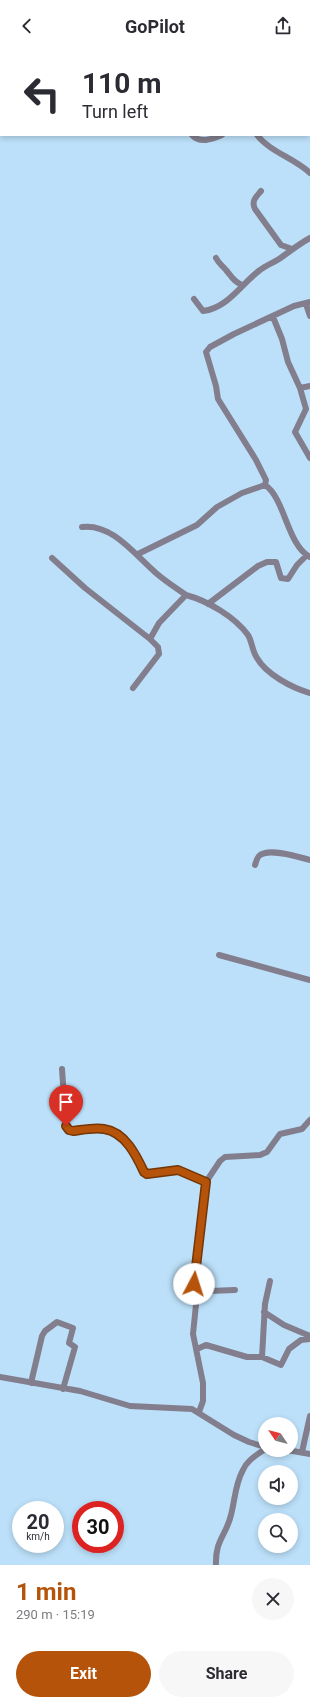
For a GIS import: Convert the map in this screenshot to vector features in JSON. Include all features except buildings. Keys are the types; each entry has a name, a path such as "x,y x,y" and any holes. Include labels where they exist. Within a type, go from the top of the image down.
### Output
{"street":[{"path":"193,136 195,139 206,141 219,136"},
{"path":"258,136 263,142 302,165 310,173"},
{"path":"261,191 254,200 253,205 255,209 282,245 292,249"},
{"path":"194,299 203,311 211,310 228,300 242,285 261,269 310,238"},
{"path":"216,258 218,264 226,269 230,278 242,285"},
{"path":"265,485 266,480 256,460 218,399 216,386 206,352 210,347 234,334 294,306 308,303 310,316"},
{"path":"273,317 282,339 288,362 300,388 306,409 295,432 310,458"},
{"path":"300,388 310,386"},
{"path":"138,554 196,525 216,507 242,493 265,485"},
{"path":"208,604 258,566 267,562 276,562 281,578 288,579 297,564 308,556 291,532 273,492 265,485"},
{"path":"82,527 92,526 101,529 138,554 155,572 186,595 208,604 237,623 249,636 256,658 264,668 283,680 310,693"},
{"path":"52,558 85,588 158,647 159,654 133,688"},
{"path":"150,639 159,623 186,595"},
{"path":"255,865 259,856 265,853 292,855 310,860"},
{"path":"219,956 310,980"},
{"path":"62,1070 67,1129 73,1131 102,1128 111,1131 132,1148 144,1172 147,1174 178,1170 206,1182"},
{"path":"199,1412 203,1401 203,1384 193,1334 197,1295 194,1284 206,1182 220,1161 225,1157 260,1155 267,1152 280,1134 302,1129 310,1120"},
{"path":"262,1357 264,1312 270,1281"},
{"path":"197,1295 210,1291 236,1290"},
{"path":"264,1312 284,1325 310,1337"},
{"path":"31,1383 42,1336 57,1322 73,1328 69,1343 75,1347 63,1389"},
{"path":"197,1349 206,1345 247,1357 262,1357 281,1365 289,1349 301,1340 310,1337"},
{"path":"0,1377 80,1391 112,1402 130,1406 185,1408 199,1412 234,1435 258,1445"},
{"path":"302,1452 310,1416"},
{"path":"298,1451 310,1454"},
{"path":"216,1565 216,1548 231,1516 236,1486 243,1468 251,1458 258,1453"}],"route":[{"path":"66,1126 67,1129 73,1131 102,1128 118,1135 132,1148 144,1172 147,1174 150,1175 178,1170 206,1182 197,1246 194,1284"}]}
